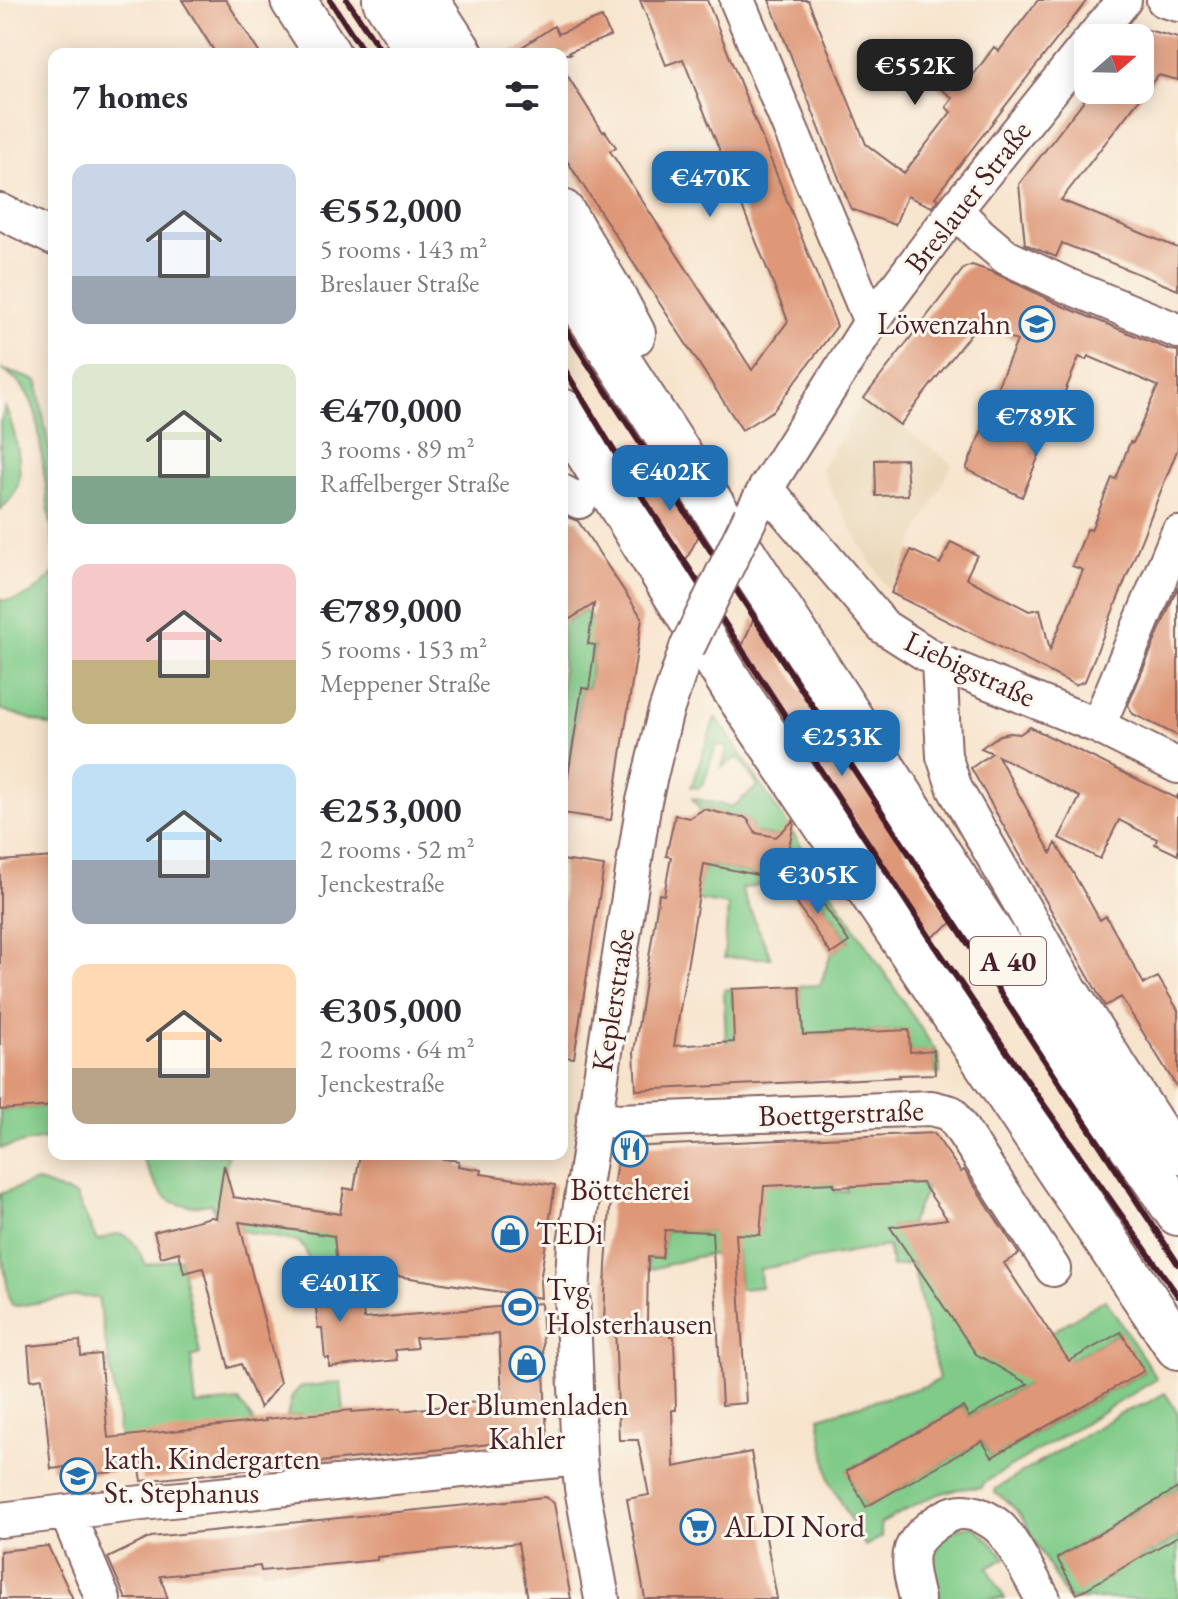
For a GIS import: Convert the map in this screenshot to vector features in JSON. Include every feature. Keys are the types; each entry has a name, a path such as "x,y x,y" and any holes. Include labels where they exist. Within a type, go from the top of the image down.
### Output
{"highway":[{"path":"293,0 324,48"},
{"path":"385,0 416,48"},
{"path":"426,0 457,48"},
{"path":"568,222 614,298 655,376 709,500"},
{"name":"A 40","path":"568,283 1074,1062 1178,1213"},
{"name":"A 40","path":"568,421 733,687 1178,1347"}],"street":[{"path":"737,0 871,322"},
{"path":"1104,24 1124,0"},
{"path":"1164,0 1178,4"},
{"name":"Breslauer Straße","path":"759,502 871,322 955,210 1074,61"},
{"path":"955,210 1006,257 1178,331"},
{"path":"0,211 48,235"},
{"name":"Keplerstraße","path":"602,1599 579,1458 572,1292 575,1244 644,801 665,714 687,648 759,502"},
{"name":"Liebigstraße","path":"759,502 884,627 939,662 1098,726 1178,766"},
{"path":"1098,726 1178,534"},
{"path":"939,662 944,756 955,789 1058,985 1178,1157"},
{"name":"Boettgerstraße","path":"594,1118 619,1121 931,1108 951,1113 1053,1269"},
{"path":"0,1520 579,1458"},
{"path":"67,1513 103,1599"},
{"path":"917,1599 911,1565 912,1549 921,1535 955,1513 977,1514 999,1527 1043,1599"}],"shaded area":[{"path":"864,398 952,464 889,591 853,532 821,469"}],"green space":[{"path":"1,369 38,381 48,443 48,502 37,418 25,389"},
{"path":"5,407 15,436 19,471 15,493 0,510 0,423"},
{"path":"48,579 48,725 0,709 0,600 31,594"},
{"path":"585,610 597,626 588,689 582,688 568,772 568,621"},
{"path":"715,718 939,1056 940,1074 935,1074 934,1051 910,1052 908,1030 811,1034 726,1049 724,990 732,989 733,1011 801,1008 800,986 820,985 831,954 849,941 805,877 787,889 782,880 791,840 753,832 744,817 700,810 692,798 732,807 758,786 738,757 722,767 728,748 716,744 704,783 699,788 691,787"},
{"path":"704,864 782,880 741,889 771,958 724,958 728,905 697,900"},
{"path":"48,1106 48,1138 0,1148 0,1110"},
{"path":"143,1160 227,1160 216,1218 212,1204 196,1206 173,1202 153,1179"},
{"path":"36,1181 76,1196 97,1241 118,1234 128,1237 146,1265 180,1258 200,1354 191,1357 196,1405 239,1401 254,1422 122,1468 116,1402 98,1298 78,1296 17,1306 10,1301 0,1245 0,1194"},
{"path":"847,1182 924,1183 925,1192 910,1224 891,1227 997,1366 1105,1299 1157,1379 982,1484 981,1488 941,1494 880,1524 882,1537 865,1546 829,1480 819,1417 929,1385 939,1379 912,1263 892,1267 888,1246 760,1269 761,1287 740,1289 737,1251 695,1257 648,1269 649,1257 662,1258 665,1230 760,1234 761,1218 659,1188 834,1183 835,1192 847,1191","holes":["1120,1332 1144,1372 992,1457 982,1441 866,1507 847,1471 962,1406 969,1417"]},
{"path":"239,1222 334,1235 339,1287 304,1291 303,1279 307,1277 308,1258 299,1242 241,1231"},
{"path":"341,1382 344,1413 287,1417 292,1396 300,1387"},
{"path":"1165,1393 1178,1413 1178,1488 1106,1529 1127,1565 1178,1536 1178,1599 1067,1599 1024,1521 1004,1498 995,1493 996,1489 1119,1414","holes":["1105,1530 1126,1565 1103,1580 1057,1558"]},
{"path":"974,1525 1006,1558 988,1568 1005,1599 928,1599 926,1547 935,1534"}],"building":[{"path":"182,0 226,0 256,48 212,48"},
{"path":"640,0 707,0 837,326 774,410 742,430 568,162 568,77 616,147 610,151 752,370 788,321 683,59 666,65"},
{"path":"769,0 808,0 866,144 904,173 951,112 946,107 953,98 938,87 954,65 971,78 994,47 999,51 1038,0 1087,0 935,197 938,199 932,207 907,196 895,225 851,209"},
{"path":"602,17 610,36 569,52 571,54 568,54 568,48 521,48 554,26 558,34"},
{"path":"1154,32 1178,38 1178,80 1158,75 1154,80"},
{"path":"1081,104 1135,104 1061,200 1178,248 1178,290 1062,243 1056,257 1025,244 1019,184"},
{"path":"972,265 1060,305 1178,351 1178,448 1085,681 1075,685 891,593 911,550 940,564 951,542 977,555 966,578 1029,611 1040,609 1050,650 1083,570 1072,566 1087,529 1091,530 1112,478 1116,479 1130,442 1133,443 1158,386 1088,356 1086,360 1079,357 1022,497 966,469 1017,341 978,324 900,425 864,398 964,268"},
{"path":"906,459 908,495 876,496 875,460"},
{"path":"645,475 663,475 700,533 685,562 639,487"},
{"path":"568,517 578,521 642,618 611,820 568,814 568,776 582,688 589,689 595,645 588,644 594,604 568,620"},
{"path":"1178,586 1178,736 1133,714 1128,705"},
{"path":"754,617 952,923 932,937 741,649"},
{"path":"1030,727 1176,798 1178,795 1178,855 1155,844 1157,839 1119,820 1100,859 1059,838 1080,797 998,756 1051,853 1056,843 1100,920 1106,916 1144,984 1158,977 1178,1010 1178,1089 1121,997 1105,1006 971,768 992,753 981,748 1000,735 1020,734"},
{"path":"704,809 744,817 756,833 776,837 794,823 782,880 704,864 674,1046 734,1042 732,989 800,986 803,1035 909,1030 910,1052 934,1050 935,1074 636,1090 634,1052 659,894 664,895 671,857 666,856 675,815 689,818"},
{"path":"48,857 48,1106 0,1110 0,861"},
{"path":"568,861 604,866 574,1058 568,1058"},
{"path":"805,877 849,942 831,954 787,889"},
{"path":"934,1133 961,1172 964,1170 1019,1254 1004,1263 1069,1361 1121,1332 1144,1371 992,1457 982,1441 866,1507 846,1471 963,1407 969,1417 1028,1384 976,1354 890,1227 947,1219 922,1183 764,1186 760,1235 736,1234 746,1403 722,1405 712,1232 665,1230 662,1258 648,1257 647,1323 669,1322 670,1336 674,1336 674,1467 751,1452 777,1599 645,1599 627,1499 649,1495 638,1440 619,1440 615,1323 604,1323 610,1209 618,1155 626,1147"},
{"path":"359,1160 452,1160 459,1161 458,1166 482,1170 481,1174 555,1185 540,1281 541,1298 358,1270 364,1319 541,1303 547,1438 142,1481 140,1469 67,1477 66,1467 51,1469 42,1378 31,1380 28,1346 80,1341 81,1356 100,1354 108,1438 352,1410 401,1408 402,1411 502,1399 499,1334 415,1338 417,1348 395,1350 397,1360 329,1367 322,1328 318,1328 314,1290 339,1287 334,1236 239,1222 280,1383 260,1408 241,1364 229,1368 203,1268 184,1273 179,1252 161,1257 154,1232 216,1218 224,1165 233,1197 340,1214 344,1188 354,1190"},
{"path":"1178,1488 1178,1536 1077,1594 1057,1558"},
{"path":"545,1497 554,1503 571,1599 528,1599 518,1543 261,1571 260,1566 160,1576 168,1599 126,1599 108,1558 151,1537"},
{"path":"48,1546 73,1599 0,1599 0,1551"}],"railway":[{"path":"330,0 361,48"},
{"path":"347,0 379,48"},
{"path":"568,333 1178,1264"},
{"path":"568,375 634,484 932,941 1178,1296"}],"place":[{"name":"Löwenzahn","path":"1037,324"},
{"name":"Böttcherei","path":"630,1149"},
{"name":"TEDi","path":"510,1234"},
{"name":"Tvg Holsterhausen","path":"520,1307"},
{"name":"Der Blumenladen Kahler","path":"527,1364"},
{"name":"kath. Kindergarten St. Stephanus","path":"78,1476"},
{"name":"ALDI Nord","path":"698,1527"}]}
